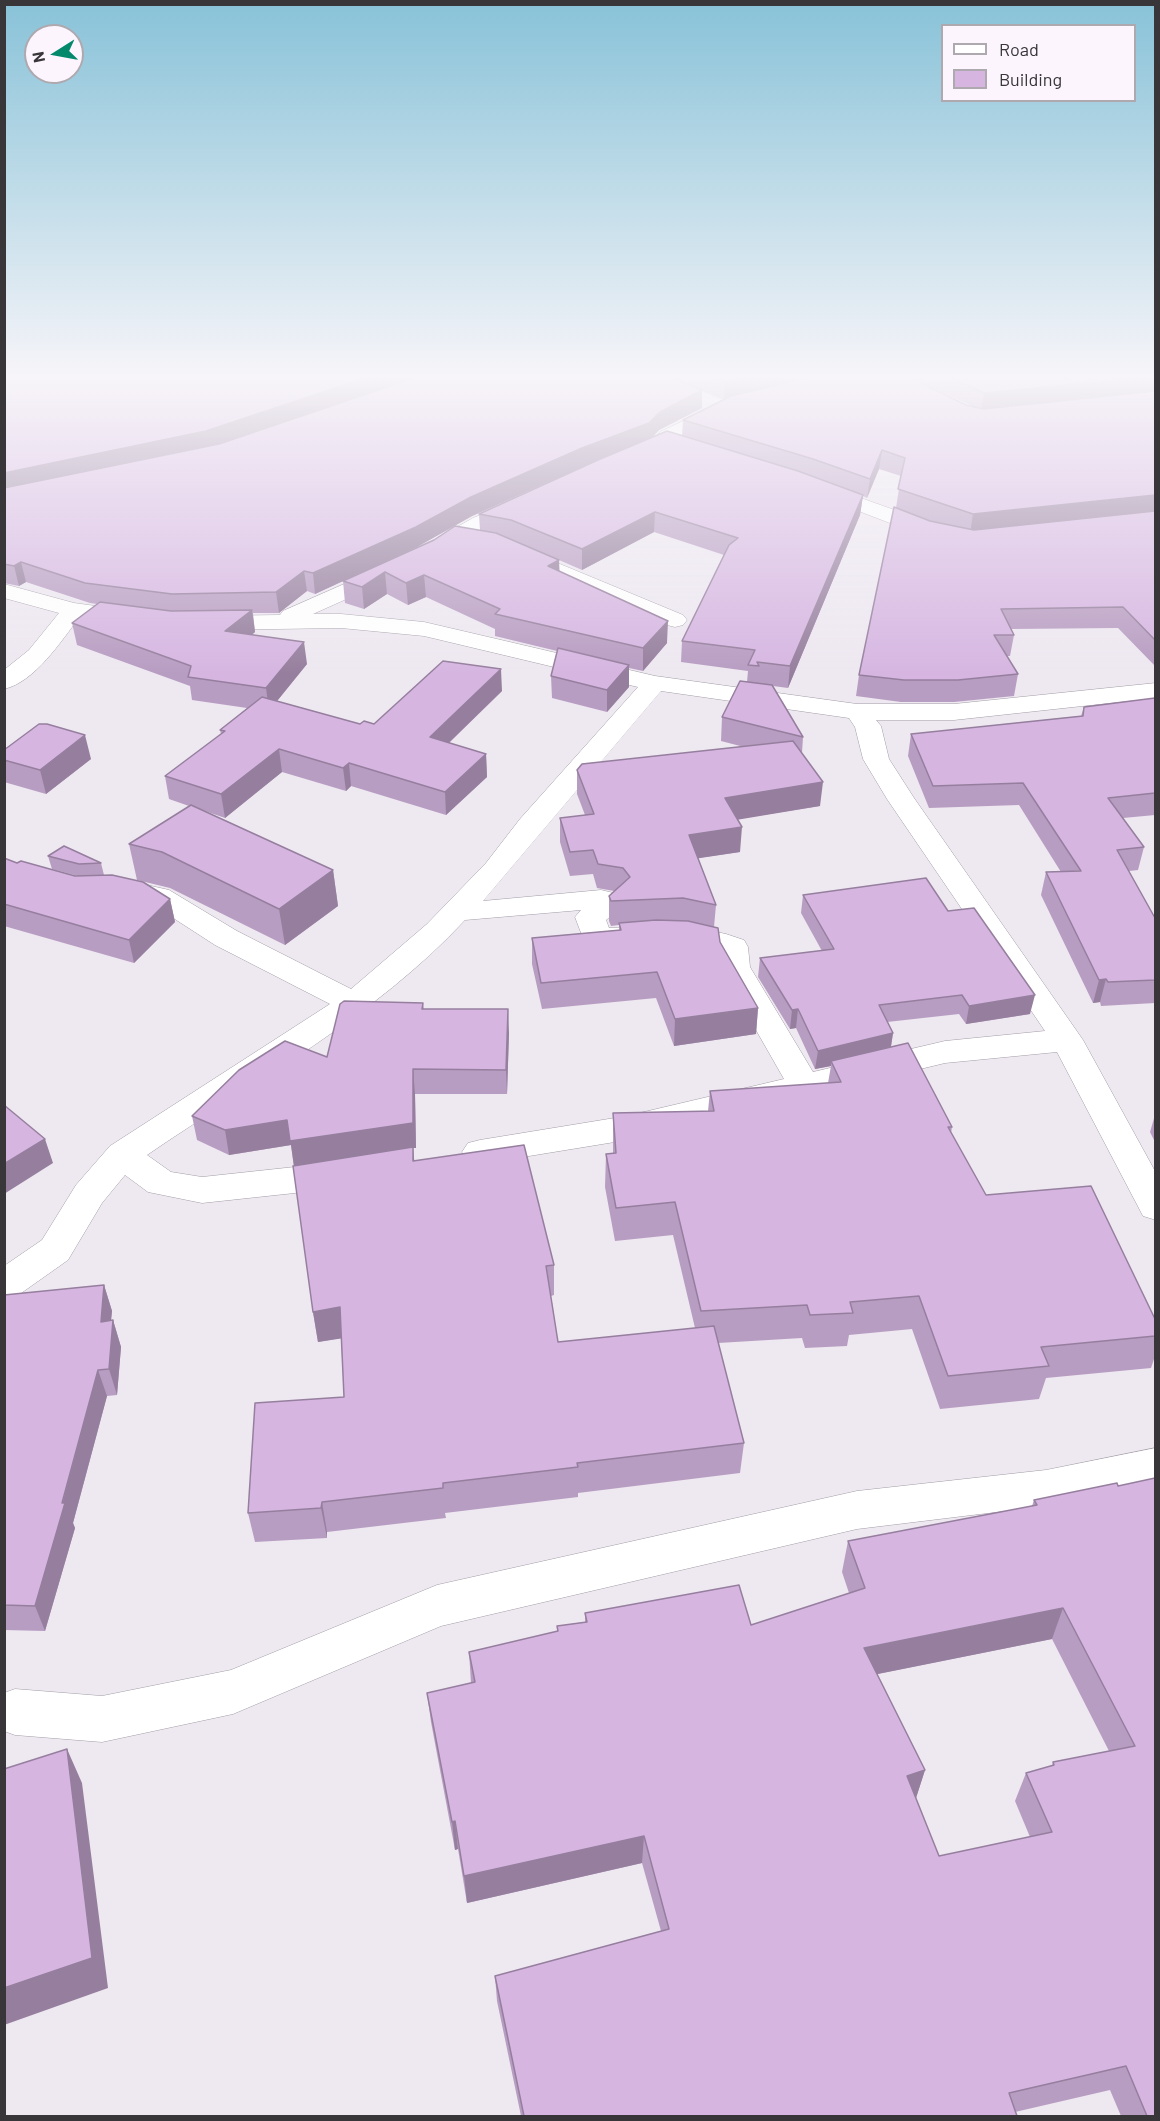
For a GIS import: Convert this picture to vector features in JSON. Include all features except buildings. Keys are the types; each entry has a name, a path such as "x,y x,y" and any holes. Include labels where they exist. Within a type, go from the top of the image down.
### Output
{"street":[{"path":"804,484 947,536"},
{"path":"279,622 410,561 480,522 540,495"},
{"path":"453,538 493,545 675,620"},
{"path":"4,591 73,610 152,621"},
{"path":"4,682 38,655 73,610"},
{"path":"183,624 341,621 424,629 655,683 857,712 954,712 1044,704 1155,690"},
{"path":"4,1286 55,1250 89,1194 123,1155 194,1106 354,1003 438,931 655,683"},
{"path":"857,712 868,726 876,759 901,799 1067,1040 1155,1207"},
{"path":"99,888 118,887 159,896 226,938 354,1003"},
{"path":"456,912 601,899 612,901 590,917 597,939 675,932 712,938 733,946 735,967 804,1085"},
{"path":"455,1156 627,1128 945,1052 1067,1040"},
{"path":"123,1155 161,1183 202,1190 318,1179 375,1170"},
{"path":"15,1712 102,1719 233,1692 437,1606 857,1510 1046,1488 1155,1466"}]}
